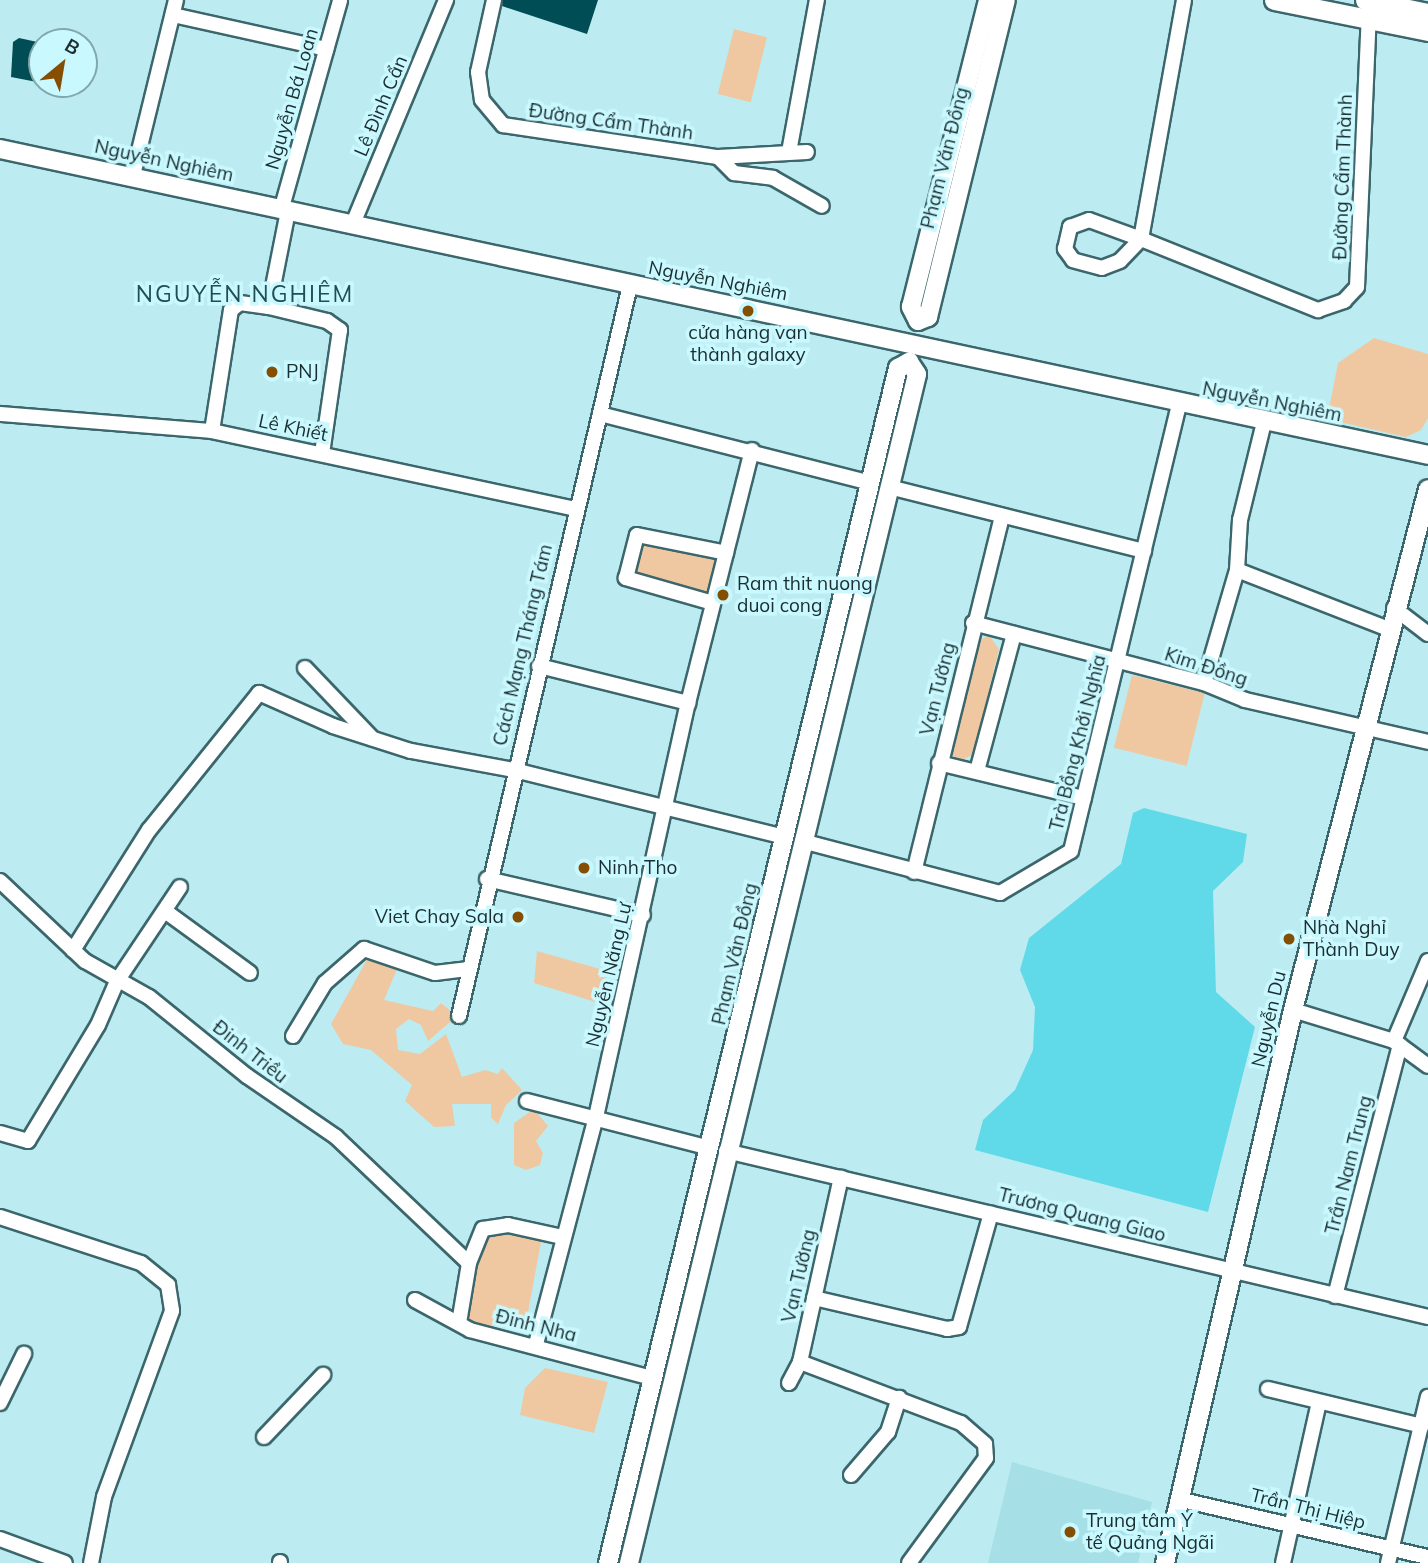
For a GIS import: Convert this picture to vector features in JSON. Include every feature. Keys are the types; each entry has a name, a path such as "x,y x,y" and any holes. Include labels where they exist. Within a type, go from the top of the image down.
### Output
{"main road":[{"path":"1274,0 1367,5 1428,13"},
{"path":"1367,5 1428,31"}],"street":[{"path":"133,175 176,0"},
{"name":"Nguyễn Bá Loan","path":"269,307 285,209 340,0"},
{"name":"Lê Đình Cẩn","path":"352,226 446,0"},
{"name":"Đường Cẩm Thành","path":"494,0 478,72 482,100 503,125 718,157 807,152"},
{"path":"789,152 817,0"},
{"name":"Phạm Văn Đồng","path":"848,607 889,487 917,374 909,362 918,321 911,307 988,0"},
{"name":"Phạm Văn Đồng","path":"918,321 928,317 1006,0"},
{"path":"1141,239 1184,0"},
{"name":"Đường Cẩm Thành","path":"1141,239 1120,261 1102,268 1073,260 1064,243 1070,227 1089,220 1141,239 1318,310 1343,301 1357,286 1362,252 1367,5"},
{"path":"173,15 326,49"},
{"name":"Nguyễn Nghiêm","path":"0,149 133,175 352,226 912,342 1180,404 1428,455"},
{"path":"718,157 734,173 773,178 822,206"},
{"name":"Cách Mạng Tháng Tám","path":"459,1016 487,879 630,285"},
{"path":"212,430 231,310 240,303 269,307 327,321 340,330 322,454"},
{"name":"Phạm Văn Đồng","path":"608,1563 652,1378 718,1149 848,607 871,483 898,368 909,362"},
{"name":"Trà Bồng Khởi Nghĩa","path":"73,950 149,830 234,730 256,695 375,741 514,770 1000,893 1047,870 1071,851 1180,404"},
{"name":"Lê Khiết","path":"0,414 212,430 575,509"},
{"path":"600,414 752,450 871,483 1144,551"},
{"path":"1204,683 1237,570 1240,520 1264,422"},
{"name":"Nguyễn Năng Lự","path":"536,1344 562,1237 596,1117 688,703 752,450"},
{"name":"Nguyễn Du","path":"1165,1563 1293,1010 1363,725 1428,489"},
{"name":"Vạn Tường","path":"914,872 1002,516"},
{"path":"713,603 626,579 637,535 726,553"},
{"path":"1237,570 1388,629"},
{"path":"1394,608 1428,634"},
{"name":"Kim Đồng","path":"974,623 1204,683 1245,700 1428,742"},
{"path":"977,771 1014,634"},
{"path":"539,666 688,703"},
{"path":"305,668 375,741"},
{"path":"939,763 1084,798"},
{"path":"487,879 643,915"},
{"name":"Đinh Triều","path":"0,881 73,950 117,981 149,997 247,1076 326,1128 469,1263"},
{"path":"0,1133 27,1141 98,1025 117,981 180,887"},
{"path":"165,911 250,973"},
{"path":"293,1036 326,983 364,949 435,973 469,969"},
{"name":"Trần Nam Trung","path":"1335,1296 1397,1043 1428,961"},
{"path":"1293,1010 1397,1043 1428,1066"},
{"name":"Trương Quang Giao","path":"527,1101 1232,1273 1428,1317"},
{"name":"Phạm Văn Đồng","path":"629,1563 674,1379 718,1149"},
{"name":"Vạn Tường","path":"789,1382 800,1362 841,1177"},
{"path":"814,1298 959,1327 991,1213"},
{"path":"0,1217 141,1263 168,1285 172,1311 104,1497 91,1563"},
{"path":"459,1323 469,1263 483,1229 491,1224 562,1237"},
{"name":"Đinh Nha","path":"415,1300 459,1323 652,1378"},
{"path":"0,1403 24,1354"},
{"path":"800,1362 961,1423 982,1439 986,1451 979,1469 909,1563"},
{"path":"264,1437 323,1375"},
{"path":"652,1378 674,1379"},
{"path":"1268,1389 1422,1426"},
{"path":"1389,1557 1428,1397"},
{"path":"850,1475 888,1432 899,1398"},
{"path":"1283,1563 1319,1402"},
{"name":"Trần Thị Hiệp","path":"1178,1499 1292,1524 1389,1557 1428,1557"},
{"path":"0,1539 65,1563"}],"shaded area":[{"path":"734,29 767,37 751,102 718,94"},
{"path":"1374,338 1428,354 1428,418 1421,430 1406,437 1327,419 1338,363"},
{"path":"640,529 719,549 707,596 628,577"},
{"path":"989,635 999,649 973,755 958,761 948,750 976,642"},
{"path":"1132,675 1205,693 1187,766 1114,748"},
{"path":"537,951 607,971 602,1004 534,983"},
{"path":"369,956 397,969 384,1000 433,1011 441,1003 457,1016 428,1041 421,1025 409,1019 396,1029 398,1050 420,1054 446,1034 462,1077 485,1070 498,1074 502,1068 522,1090 506,1105 498,1124 491,1118 491,1104 452,1104 455,1126 434,1127 405,1101 412,1085 371,1050 343,1044 331,1024"},
{"path":"534,1109 548,1126 536,1141 543,1153 540,1165 526,1170 514,1165 514,1123"},
{"path":"481,1225 542,1237 525,1328 458,1323"},
{"path":"545,1368 608,1382 594,1433 520,1415 525,1388"},
{"name":"Trung tâm Y tế Quảng Ngãi","path":"1012,1462 1152,1502 1138,1563 988,1563"}],"water":[{"path":"1144,808 1247,834 1243,862 1213,891 1216,992 1255,1027 1208,1212 975,1150 983,1120 1015,1090 1033,1050 1035,1007 1020,970 1029,938 1121,864 1133,813"}],"building":[{"path":"503,0 598,0 587,34 502,6"},
{"path":"19,38 28,40 28,80 11,77 13,42"}],"place":[{"name":"cửa hàng vạn thành galaxy","path":"748,311"},
{"name":"PNJ","path":"272,372"},
{"name":"Ram thit nuong duoi cong","path":"723,595"},
{"name":"Ninh Tho","path":"584,868"},
{"name":"Viet Chay Sala","path":"518,917"},
{"name":"Nhà Nghỉ Thành Duy","path":"1289,939"},
{"name":"Trung tâm Y tế Quảng Ngãi","path":"1070,1532"}],"district":[{"name":"NGUYỄN NGHIÊM","path":"245,294"}]}
